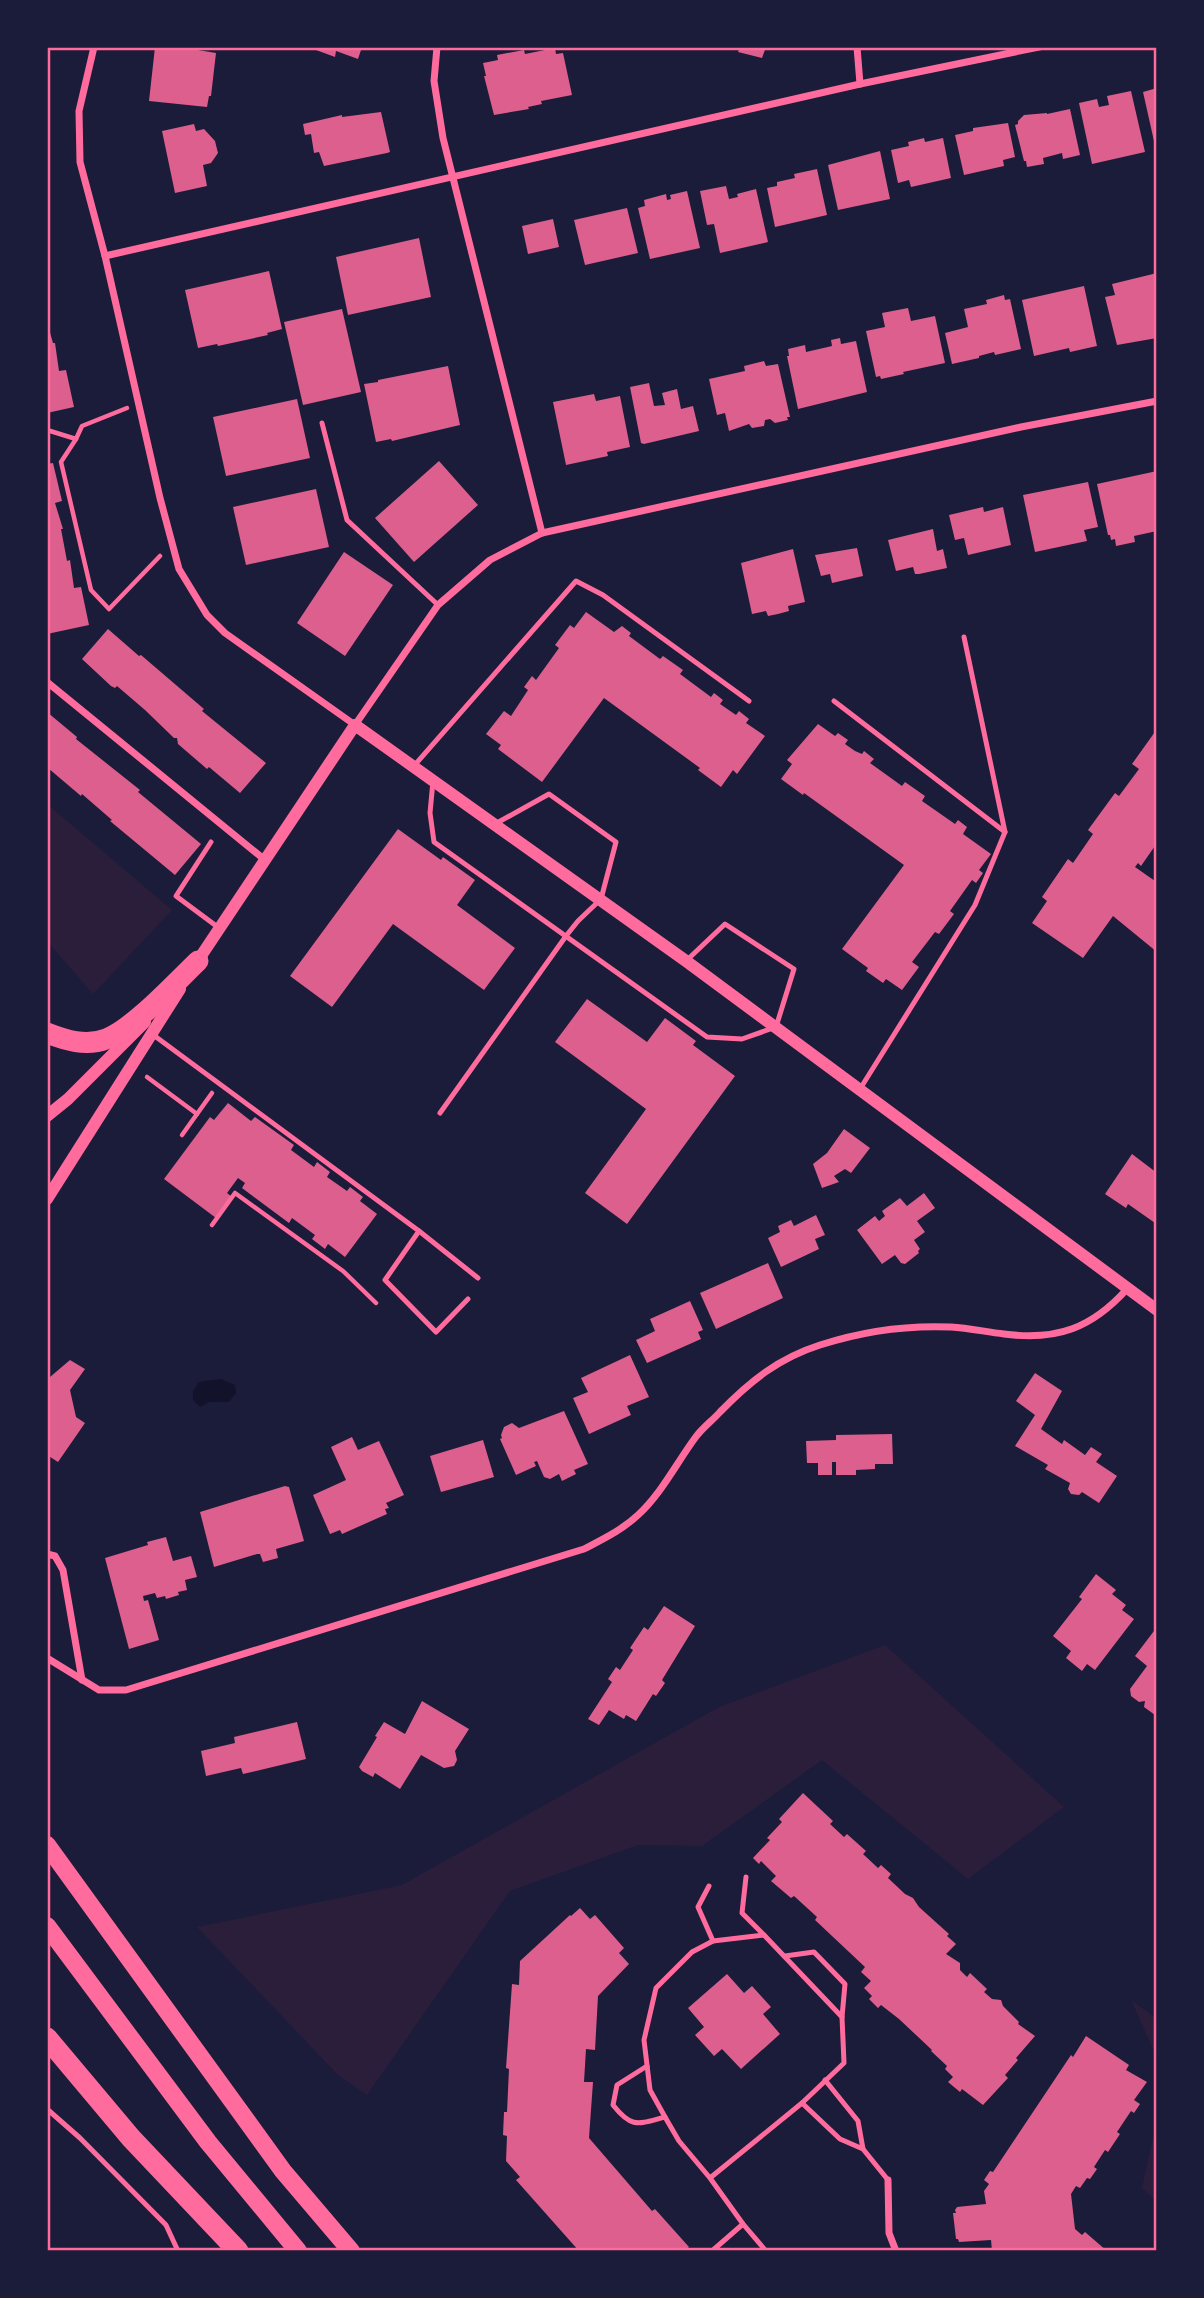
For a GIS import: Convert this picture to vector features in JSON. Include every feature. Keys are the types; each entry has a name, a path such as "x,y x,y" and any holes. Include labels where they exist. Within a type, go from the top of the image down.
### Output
{"highway":[{"path":"47,1032 69,1042 105,1040 147,1010 198,961"},
{"path":"47,2038 131,2138 238,2251"}],"main road":[{"path":"47,1845 284,2171 351,2251"},
{"path":"47,1926 208,2143 298,2251"}],"street":[{"path":"94,47 79,111 80,162 179,569 206,615 225,633 686,961 1157,1310"},
{"path":"437,47 434,81 443,138 542,533"},
{"path":"857,47 860,84"},
{"path":"105,256 860,84 1039,47"},
{"path":"47,1199 219,928 438,605 490,560 542,533 1021,427 1157,401"},
{"path":"47,682 265,860"},
{"path":"47,1116 136,1033 198,961"},
{"path":"47,1658 99,1690 126,1690 584,1549 615,1533 638,1515 652,1500 697,1435 747,1385 791,1355 872,1330 954,1327 1007,1335 1059,1333 1090,1322 1127,1289"},
{"path":"47,1554 55,1556 63,1570 82,1680"},
{"path":"888,2180 889,2233 896,2251"}],"lane":[{"path":"322,423 347,520 438,605"},
{"path":"413,767 576,582 603,595 749,701"},
{"path":"860,1090 975,905 1005,832 964,637"},
{"path":"834,701 1005,832"},
{"path":"433,781 430,813 435,842 566,936 707,1037 742,1039 776,1027 794,970 725,924 686,961"},
{"path":"440,1113 578,920 601,899 616,842 549,794 495,824"},
{"path":"211,842 176,896 219,928"},
{"path":"152,1034 419,1231 478,1278"},
{"path":"419,1231 385,1280 436,1332 468,1299"},
{"path":"746,1878 743,1913 842,2017"},
{"path":"709,1886 698,1907 713,1941"},
{"path":"764,1935 713,1941 692,1952 656,1988 644,2040 650,2090 679,2141 766,2251"},
{"path":"710,2178 802,2103 844,2063 842,2017 845,1984 814,1952 785,1956"},
{"path":"647,2066 617,2085 613,2105 624,2119 639,2123 665,2116"},
{"path":"825,2080 858,2121 863,2149"},
{"path":"802,2103 840,2139 863,2149 888,2180"},
{"path":"47,2109 80,2138 166,2225 178,2251"},
{"path":"712,2251 743,2224"}],"path":[{"path":"140,403 82,426 61,461 91,590 109,608 172,543"},
{"path":"47,430 76,439"},
{"path":"147,1077 197,1114"},
{"path":"182,1135 218,1084"},
{"path":"212,1225 235,1193 343,1271 376,1303"}],"shaded area":[{"path":"47,804 172,910 93,994 47,941"},
{"path":"221,1379 235,1385 236,1393 229,1402 209,1402 200,1407 193,1400 193,1391 199,1382"},
{"path":"885,1645 1064,1807 968,1879 822,1760 702,1846 638,1845 510,1891 367,2095 338,2075 197,1927 402,1885 719,1707"},
{"path":"1131,2000 1157,2019 1157,2058"},
{"path":"1157,2119 1157,2202 1142,2188"}],"building":[{"path":"155,47 180,47 216,53 211,96 207,107 149,101"},
{"path":"317,47 362,47 358,59 336,51 335,57 316,50"},
{"path":"740,47 766,47 762,58 738,52"},
{"path":"555,48 556,54 563,53 572,95 541,101 542,104 528,107 529,109 494,115 483,63 498,60 497,55 524,50 525,54"},
{"path":"1157,88 1157,150 1156,150 1143,92"},
{"path":"1131,91 1145,152 1092,164 1079,103 1097,99 1099,107 1109,105 1107,96"},
{"path":"1070,109 1080,155 1063,159 1062,153 1043,158 1044,164 1027,167 1015,125 1024,115"},
{"path":"381,112 390,152 387,153 324,166 319,152 314,153 311,134 305,135 303,124 342,115"},
{"path":"1008,123 1015,157 1003,160 1004,166 964,175 955,135 973,131 973,128"},
{"path":"194,124 196,131 204,129 215,141 218,153 211,163 203,165 207,186 175,193 162,131"},
{"path":"924,138 925,142 943,138 951,178 911,187 909,180 898,183 891,150 909,146 908,142"},
{"path":"880,151 890,199 838,210 828,165"},
{"path":"817,169 827,215 775,227 767,188 777,186 777,182 795,178 794,174"},
{"path":"726,186 729,199 756,189 768,242 720,253 714,224 707,225 700,191"},
{"path":"687,191 700,248 650,259 638,208 645,206 644,200 666,194 667,200 671,199 670,195"},
{"path":"627,208 638,253 585,265 574,220"},
{"path":"553,219 559,247 528,254 522,226"},
{"path":"419,238 431,297 348,315 336,257"},
{"path":"269,271 282,329 267,333 268,335 198,348 185,290"},
{"path":"1157,273 1157,338 1117,345 1105,297 1115,295 1112,284"},
{"path":"1084,286 1097,346 1070,352 1069,348 1034,356 1022,300"},
{"path":"1004,295 1005,300 1010,299 1021,349 995,355 994,352 952,364 945,333 968,327 964,309 987,304 986,300"},
{"path":"908,308 911,321 935,316 945,363 881,379 880,376 876,377 866,331 885,327 882,313"},
{"path":"342,309 361,392 303,405 284,322"},
{"path":"47,322 55,343 59,371 66,370 74,407 47,413"},
{"path":"840,338 841,344 856,341 867,392 798,409 787,356 788,349 805,345 806,352 832,346 831,340"},
{"path":"764,361 766,366 778,364 790,417 775,423 770,419 765,420 764,426 752,428 749,424 729,431 725,413 717,415 709,379 745,371 744,366"},
{"path":"448,366 460,425 392,441 376,442 364,384"},
{"path":"649,383 654,406 665,405 662,393 677,389 681,409 693,406 699,431 641,443 630,387"},
{"path":"594,394 596,401 620,396 630,447 607,452 608,456 566,465 553,402"},
{"path":"297,399 310,458 226,476 213,417"},
{"path":"439,461 478,505 414,562 375,518"},
{"path":"53,463 62,501 55,503 63,529 67,561 70,560 74,588 81,587 89,625 47,634 47,464"},
{"path":"1157,471 1157,531 1134,536 1135,542 1116,546 1115,539 1111,540 1108,535 1097,484"},
{"path":"1088,482 1098,527 1084,530 1087,541 1035,552 1023,495"},
{"path":"316,489 329,547 246,565 233,507"},
{"path":"983,507 984,512 1003,507 1011,545 968,555 964,538 955,540 949,515"},
{"path":"933,529 937,551 943,549 947,568 919,574 915,574 913,567 896,571 888,540"},
{"path":"857,548 863,576 832,583 830,574 821,576 815,555"},
{"path":"793,549 805,602 788,606 789,611 778,614 768,616 766,611 752,614 741,563"},
{"path":"344,552 393,585 345,656 297,623"},
{"path":"586,612 614,632 622,626 631,633 629,636 660,659 663,656 683,670 680,674 711,697 714,693 723,700 720,704 736,715 739,711 749,719 746,723 765,736 737,774 733,770 721,787 698,770 700,768 604,698 542,782 498,749 501,745 486,734 504,711 511,716 528,690 524,687 532,676 536,680 559,648 555,645 570,625 574,628"},
{"path":"108,629 266,763 240,793 209,767 207,769 178,744 177,738 117,686 111,686 82,659"},
{"path":"47,712 201,844 175,875 48,768"},
{"path":"818,724 835,736 838,733 848,740 845,744 855,751 862,754 864,751 874,759 870,763 902,786 905,782 925,796 922,801 955,824 958,820 967,827 963,834 991,854 979,870 983,873 976,883 972,880 950,911 954,914 939,934 935,932 912,962 919,967 902,990 886,979 883,983 842,949 904,865 781,779 792,764 787,760"},
{"path":"1157,729 1157,843 1141,866 1138,863 1135,867 1155,881 1157,877 1157,952 1113,916 1083,958 1032,923 1047,901 1042,897 1068,859 1073,863 1093,834 1088,830 1115,793 1119,796 1139,769 1132,764"},
{"path":"398,829 441,860 443,857 475,880 457,905 515,948 484,990 393,924 332,1007 290,976"},
{"path":"587,999 647,1042 665,1018 696,1041 693,1045 735,1076 627,1224 585,1193 646,1109 555,1042"},
{"path":"228,1103 251,1121 255,1117 294,1145 291,1150 314,1167 317,1162 330,1172 327,1177 347,1191 350,1187 363,1197 360,1201 377,1214 345,1257 328,1244 325,1249 312,1239 315,1235 292,1218 289,1223 242,1188 245,1183 238,1178 227,1193 232,1197 216,1218 164,1179 210,1117 214,1120"},
{"path":"844,1129 870,1148 851,1173 845,1169 834,1176 839,1182 822,1188 813,1164 827,1153"},
{"path":"1132,1154 1157,1173 1155,1223 1128,1204 1126,1208 1105,1194"},
{"path":"924,1193 935,1208 917,1221 925,1232 914,1240 920,1249 919,1253 905,1264 895,1255 882,1264 857,1230 875,1216 879,1221 885,1216 882,1211 900,1198 907,1206"},
{"path":"816,1215 825,1235 815,1239 819,1249 781,1267 768,1238 780,1232 778,1226 791,1220 794,1226"},
{"path":"768,1263 783,1298 716,1329 700,1293"},
{"path":"690,1301 703,1330 698,1332 701,1339 647,1363 636,1340 655,1331 650,1319"},
{"path":"630,1355 649,1397 627,1406 631,1415 589,1434 573,1398 588,1392 581,1378"},
{"path":"70,1360 85,1369 70,1390 76,1417 85,1423 58,1462 47,1455 47,1374 50,1377"},
{"path":"1035,1373 1062,1391 1041,1429 1062,1444 1064,1440 1085,1455 1091,1447 1102,1454 1096,1462 1117,1476 1099,1503 1082,1492 1079,1495 1071,1494 1068,1489 1070,1483 1045,1469 1048,1465 1015,1446 1035,1415 1016,1401"},
{"path":"564,1411 588,1464 574,1470 576,1474 562,1481 559,1474 550,1479 544,1477 537,1461 534,1462 536,1466 516,1475 500,1439 504,1427 512,1423 519,1428"},
{"path":"892,1434 893,1464 875,1464 875,1469 856,1470 856,1475 836,1475 836,1462 832,1462 832,1475 818,1475 818,1463 807,1463 806,1441 836,1440 836,1435"},
{"path":"352,1437 358,1450 379,1441 404,1495 386,1503 389,1508 385,1509 387,1514 342,1534 340,1530 330,1534 313,1495 346,1480 331,1447"},
{"path":"483,1440 494,1477 441,1492 430,1456"},
{"path":"289,1487 304,1541 276,1549 278,1558 263,1562 260,1554 257,1554 214,1567 200,1512"},
{"path":"166,1537 173,1561 191,1556 197,1577 185,1580 187,1590 178,1592 179,1595 166,1599 165,1596 157,1598 155,1593 143,1596 144,1601 148,1600 159,1640 129,1649 105,1558"},
{"path":"1096,1574 1116,1590 1112,1594 1126,1605 1122,1610 1134,1619 1095,1670 1087,1664 1082,1671 1066,1658 1071,1651 1053,1636 1082,1599 1079,1597"},
{"path":"664,1606 695,1626 662,1680 665,1683 656,1696 653,1694 636,1721 626,1715 624,1719 609,1710 599,1725 588,1719 612,1682 608,1679 616,1667 620,1670 644,1627 648,1630"},
{"path":"1157,1627 1155,1715 1144,1707 1145,1701 1139,1702 1131,1696 1130,1689 1147,1666 1135,1656"},
{"path":"422,1701 469,1729 455,1751 457,1760 454,1766 444,1768 421,1755 400,1789 375,1773 373,1777 362,1771 359,1767 384,1722 405,1734"},
{"path":"297,1722 306,1759 243,1774 241,1768 206,1776 201,1751 235,1743 234,1737"},
{"path":"803,1793 833,1821 830,1824 844,1837 847,1834 866,1851 863,1854 878,1868 881,1865 891,1874 888,1878 913,1898 919,1907 949,1934 947,1936 956,1944 946,1954 960,1963 960,1970 967,1977 970,1973 987,1989 984,1992 992,1999 1001,2000 1018,2024 1035,2036 1005,2075 1008,2078 983,2105 948,2082 953,2077 932,2050 899,2019 881,2005 878,2008 869,1999 872,1996 864,1988 871,1981 861,1972 865,1967 815,1920 817,1917 794,1896 791,1898 771,1881 776,1876 761,1861 759,1864 753,1858 782,1822 779,1819"},
{"path":"580,1908 590,1919 595,1915 624,1948 619,1953 629,1964 598,1996 595,2050 586,2049 584,2082 593,2082 589,2138 652,2211 655,2209 689,2247 684,2251 579,2251 516,2180 520,2177 506,2161 507,2136 503,2135 504,2112 507,2112 509,2069 506,2068 512,1984 519,1985 520,1961"},
{"path":"727,1974 744,1993 752,1986 771,2007 763,2014 780,2034 741,2069 722,2049 714,2056 695,2035 704,2027 688,2008"},
{"path":"1086,2036 1129,2065 1126,2070 1147,2082 1134,2100 1140,2104 1134,2113 1131,2111 1117,2132 1120,2134 1108,2152 1105,2150 1094,2167 1097,2169 1090,2179 1087,2178 1080,2188 1076,2186 1071,2194 1075,2229 1082,2235 1085,2232 1107,2251 992,2251 991,2240 959,2242 956,2239 953,2213 956,2213 957,2207 986,2204 984,2191 989,2184 984,2180 990,2171 993,2172"}]}
